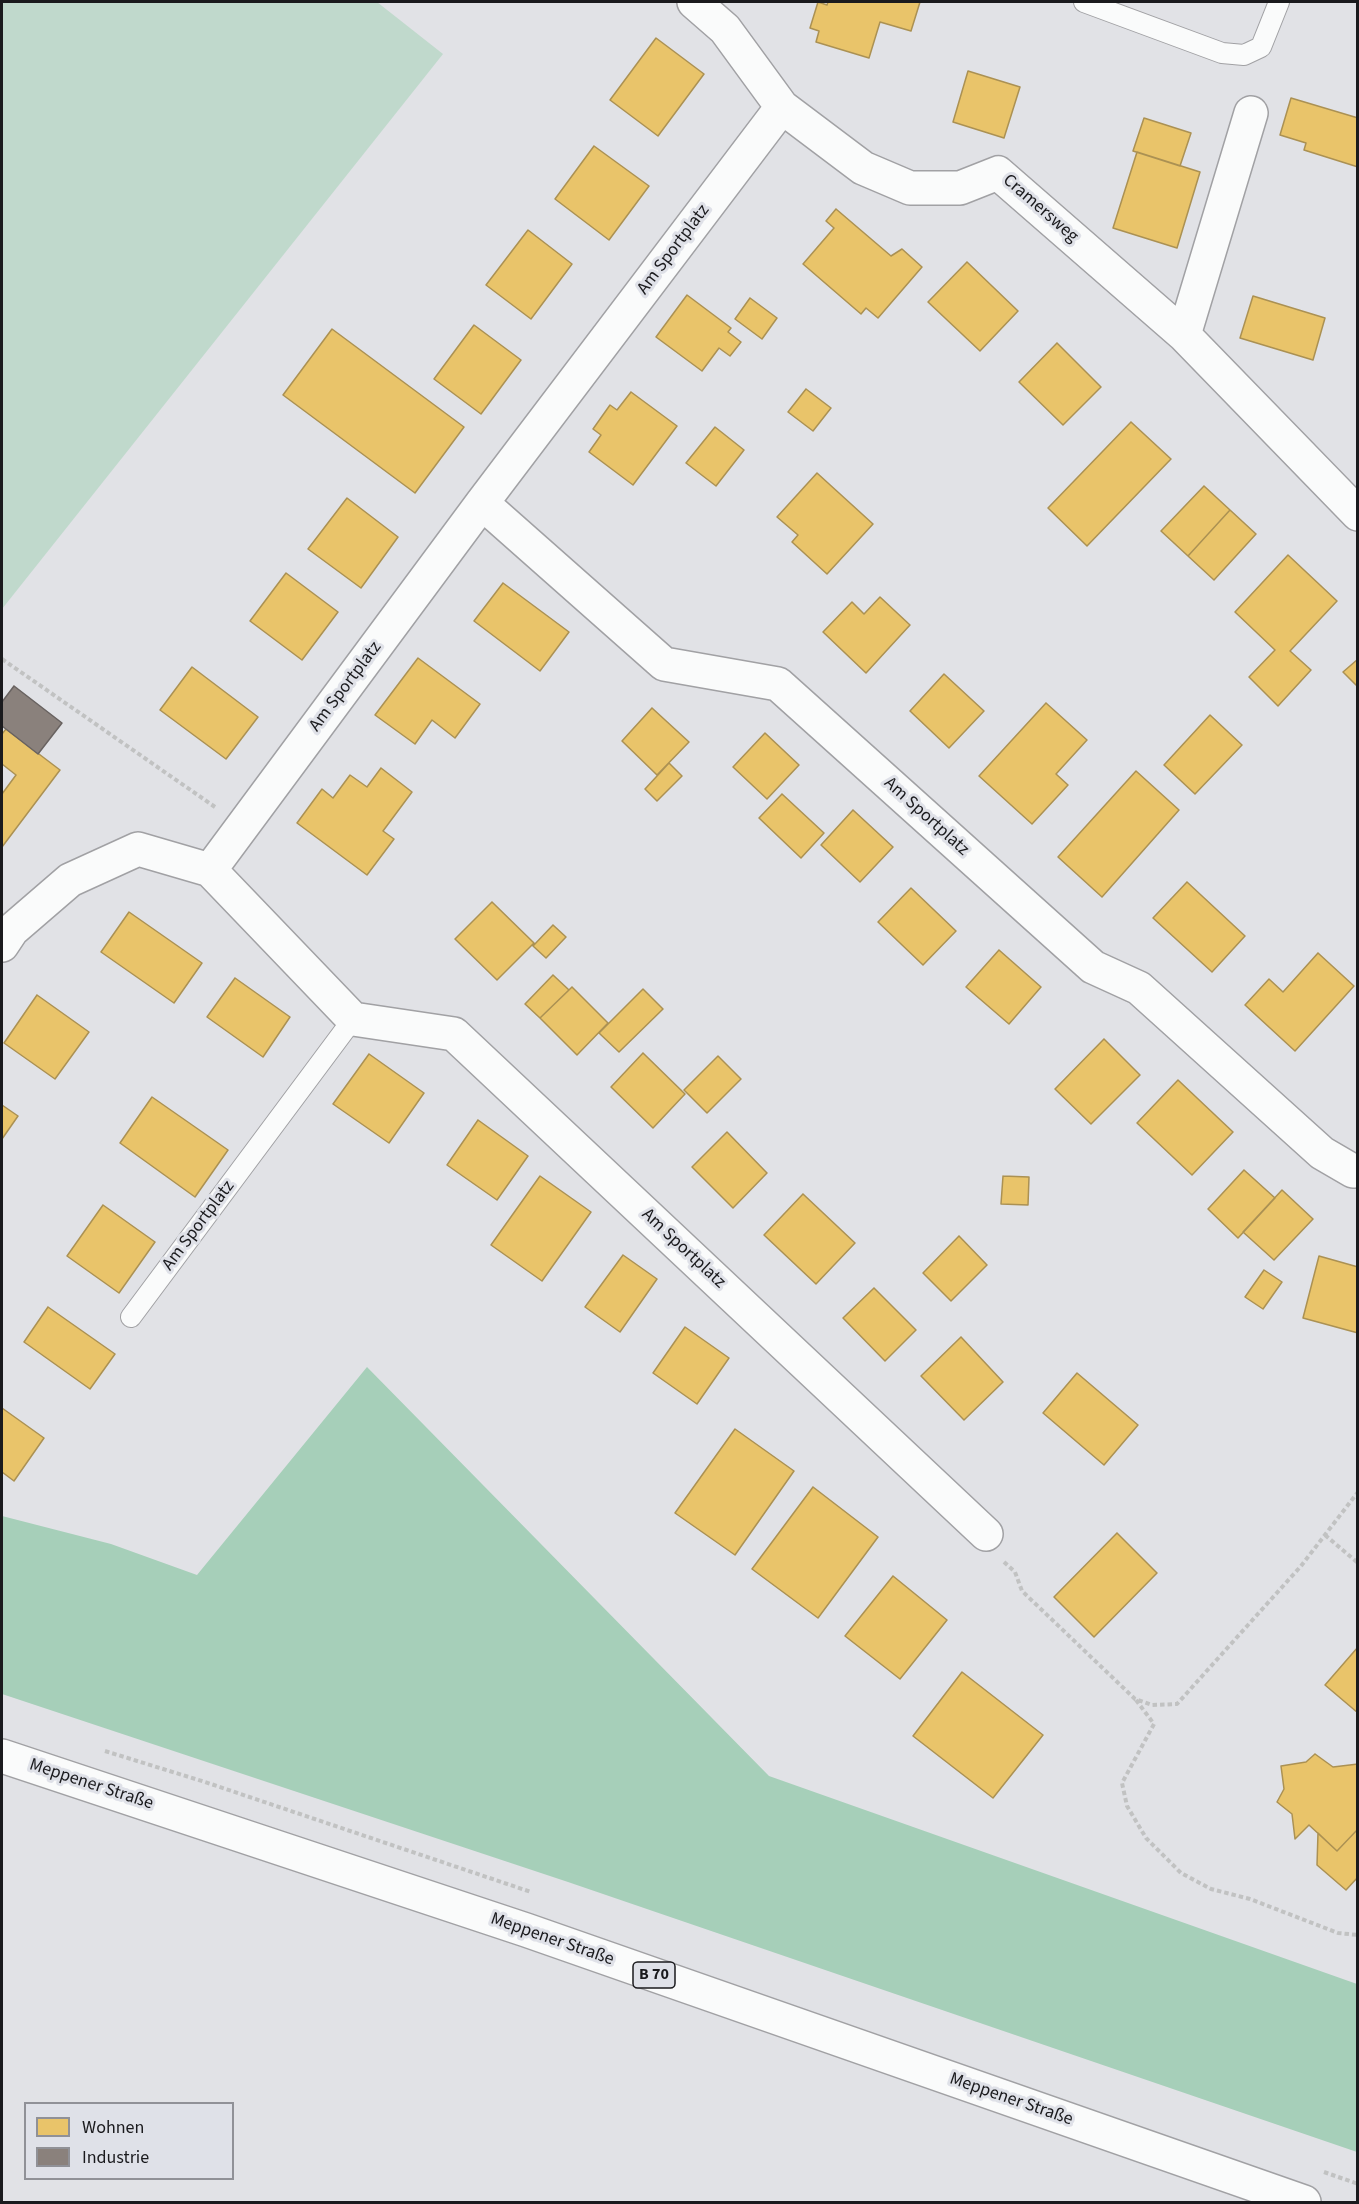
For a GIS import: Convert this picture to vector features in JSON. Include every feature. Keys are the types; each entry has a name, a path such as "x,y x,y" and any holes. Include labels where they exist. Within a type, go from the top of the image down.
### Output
{"street":[{"path":"694,2 725,29 782,107"},
{"name":"Cramersweg","path":"782,107 863,168 910,188 960,188 998,173 1184,334 1358,514"},
{"name":"Am Sportplatz","path":"210,870 482,503 782,107"},
{"path":"1184,334 1251,113"},
{"name":"Am Sportplatz","path":"482,503 664,664 778,684 1093,968 1138,988 1322,1153 1353,1171"},
{"path":"5,932 70,880 138,849 210,870 353,1019"},
{"name":"Am Sportplatz","path":"353,1019 454,1034 986,1534"},
{"name":"Meppener Straße","path":"2,1756 526,1930 1304,2202"}],"lane":[{"path":"1084,2 1222,53 1244,55 1261,47 1279,2"},
{"name":"Am Sportplatz","path":"131,1317 353,1019"}],"path":[{"path":"2,659 243,826"},
{"path":"1135,1699 1152,1705 1177,1704 1293,1575 1358,1492"},
{"path":"986,1534 993,1550 1015,1572 1022,1591 1135,1699 1154,1724 1122,1783 1127,1806 1146,1838 1180,1873 1211,1889 1250,1899 1338,1933 1358,1935"},
{"path":"1324,1535 1358,1563"}],"green space":[{"path":"2,2 377,2 443,54 2,609"},
{"path":"367,1367 769,1776 1357,1984 1357,2152 568,1882 2,1694 2,1516 111,1544 197,1575"}],"building: Wohnen":[{"path":"818,2 827,5 828,2 920,2 911,31 880,22 869,58 816,42 819,31 810,28"},
{"path":"656,38 704,74 658,136 610,100"},
{"path":"968,71 1020,87 1004,138 953,122"},
{"path":"1291,98 1358,118 1358,167 1304,150 1306,143 1280,135"},
{"path":"1144,118 1191,133 1180,166 1133,151"},
{"path":"594,146 649,186 609,240 555,199"},
{"path":"1137,152 1200,172 1177,248 1113,228"},
{"path":"836,209 891,256 902,249 922,267 878,318 866,308 861,314 803,264 834,228 826,221"},
{"path":"528,230 572,264 531,319 486,285"},
{"path":"967,262 1018,311 980,351 928,302"},
{"path":"687,295 731,328 728,332 741,342 730,356 719,348 702,371 656,337"},
{"path":"1253,296 1325,318 1313,360 1240,338"},
{"path":"750,298 777,318 762,339 735,319"},
{"path":"474,325 521,360 481,414 434,379"},
{"path":"332,329 464,427 415,493 283,395"},
{"path":"1057,343 1101,387 1063,425 1019,382"},
{"path":"806,389 831,408 813,431 788,412"},
{"path":"631,392 677,426 633,485 589,452 601,435 593,429 610,405 617,410"},
{"path":"1131,422 1171,459 1087,546 1048,508"},
{"path":"715,427 744,450 716,486 686,463"},
{"path":"817,473 873,524 827,574 792,542 798,535 777,517"},
{"path":"1204,486 1230,510 1188,556 1161,531"},
{"path":"347,498 398,537 361,588 308,549"},
{"path":"1230,510 1256,534 1214,580 1188,556"},
{"path":"1288,555 1337,601 1290,651 1311,670 1278,706 1249,677 1275,650 1235,612"},
{"path":"286,573 338,612 302,660 250,621"},
{"path":"503,583 569,632 540,671 474,621"},
{"path":"880,597 910,625 866,673 823,632 852,602 864,614"},
{"path":"418,658 480,704 455,738 432,720 415,744 375,715"},
{"path":"1358,659 1358,687 1343,672"},
{"path":"192,667 258,717 226,759 160,710"},
{"path":"944,674 984,711 949,748 910,711"},
{"path":"1046,703 1087,740 1056,774 1068,785 1032,824 979,776"},
{"path":"652,708 689,742 657,775 622,741"},
{"path":"1210,715 1242,745 1195,794 1164,765"},
{"path":"6,729 60,770 2,847 2,794 16,775 2,764 2,734"},
{"path":"765,733 799,765 767,799 733,767"},
{"path":"669,763 682,776 657,801 645,789"},
{"path":"381,768 412,792 383,831 394,839 367,875 297,823 322,789 333,798 350,775 367,787"},
{"path":"1136,771 1179,810 1102,897 1058,857"},
{"path":"782,794 824,833 801,858 759,818"},
{"path":"853,810 893,847 860,882 821,845"},
{"path":"1187,882 1245,936 1212,972 1153,918"},
{"path":"911,888 956,931 923,965 878,922"},
{"path":"492,902 534,943 497,980 455,939"},
{"path":"129,912 202,963 174,1003 101,952"},
{"path":"553,925 566,937 546,958 533,946"},
{"path":"999,950 1041,987 1009,1024 966,987"},
{"path":"1318,953 1354,986 1295,1051 1245,1005 1269,979 1283,992"},
{"path":"553,975 569,990 540,1018 525,1004"},
{"path":"235,978 290,1017 263,1057 207,1017"},
{"path":"572,987 608,1023 577,1055 540,1018"},
{"path":"643,989 663,1009 619,1052 599,1033"},
{"path":"37,995 89,1032 55,1079 4,1043"},
{"path":"1104,1039 1140,1075 1091,1124 1055,1089"},
{"path":"643,1053 685,1094 653,1128 611,1087"},
{"path":"369,1054 424,1093 389,1143 333,1104"},
{"path":"718,1056 741,1079 707,1113 684,1090"},
{"path":"1178,1080 1233,1132 1192,1175 1137,1123"},
{"path":"152,1097 228,1150 195,1197 120,1143"},
{"path":"2,1105 18,1116 2,1139"},
{"path":"478,1120 528,1156 497,1200 447,1165"},
{"path":"727,1132 767,1173 733,1208 692,1167"},
{"path":"1244,1170 1275,1198 1238,1238 1208,1209"},
{"path":"540,1176 591,1212 542,1281 491,1245"},
{"path":"1003,1176 1029,1177 1028,1205 1001,1204"},
{"path":"1282,1190 1313,1219 1274,1260 1243,1232"},
{"path":"803,1194 855,1243 816,1284 764,1235"},
{"path":"103,1205 155,1242 119,1293 67,1256"},
{"path":"959,1236 987,1265 951,1301 923,1273"},
{"path":"623,1255 657,1279 620,1332 585,1307"},
{"path":"1319,1256 1358,1267 1358,1333 1303,1318"},
{"path":"1264,1270 1282,1282 1263,1309 1245,1297"},
{"path":"874,1288 916,1330 885,1361 843,1318"},
{"path":"48,1307 115,1354 90,1389 24,1342"},
{"path":"685,1327 729,1358 697,1404 653,1373"},
{"path":"961,1337 1003,1382 964,1420 921,1376"},
{"path":"1077,1373 1138,1425 1104,1465 1043,1413"},
{"path":"2,1408 44,1438 14,1481 2,1472"},
{"path":"735,1429 794,1471 735,1555 675,1513"},
{"path":"813,1487 878,1537 818,1618 752,1569"},
{"path":"1117,1533 1157,1573 1094,1637 1054,1597"},
{"path":"893,1576 947,1620 900,1679 845,1636"},
{"path":"1358,1647 1358,1713 1325,1685"},
{"path":"962,1672 1043,1735 993,1798 913,1736"},
{"path":"1315,1754 1333,1767 1358,1764 1358,1829 1337,1851 1309,1825 1295,1839 1292,1814 1277,1802 1284,1789 1281,1766 1306,1762"},
{"path":"1358,1829 1358,1877 1346,1890 1317,1865 1318,1833 1337,1851"}],"building: Industrie":[{"path":"14,686 62,723 38,754 2,726 2,702"}]}
